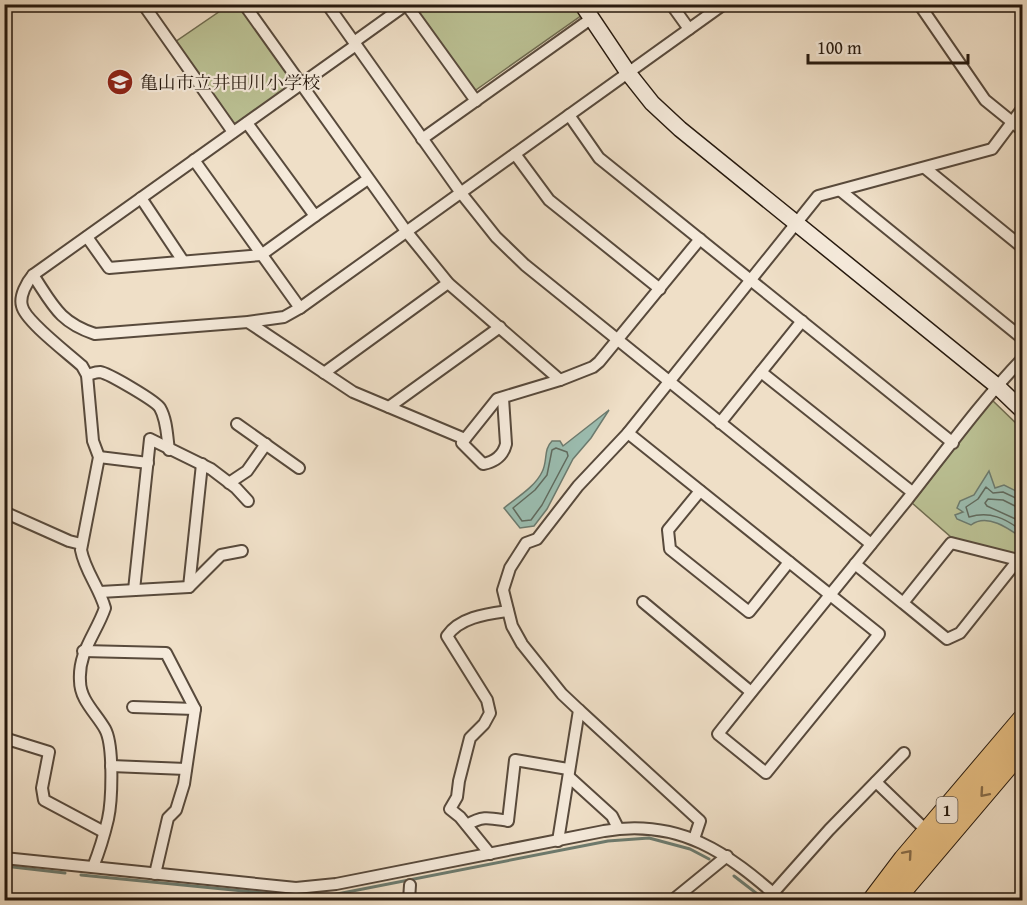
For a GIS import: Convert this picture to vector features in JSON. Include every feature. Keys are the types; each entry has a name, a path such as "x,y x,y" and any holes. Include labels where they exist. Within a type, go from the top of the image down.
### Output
{"highway":[{"name":"1","path":"873,900 903,860 1023,720"},
{"name":"1","path":"894,900 1023,748"}],"street":[{"path":"143,4 233,132"},
{"path":"244,4 406,231 448,283 560,380"},
{"path":"327,4 460,193 504,245 525,265 871,544"},
{"path":"582,4 629,74 652,103 680,129 997,386 1023,410"},
{"path":"671,4 689,29"},
{"path":"33,275 61,316 80,329 95,334 284,317 300,308 629,74 724,4"},
{"path":"919,4 985,100 1018,126"},
{"path":"93,867 109,818 111,748 105,729 88,705 80,688 79,678 83,651 105,608 100,592 83,562 81,544 99,457 93,441 87,375 82,366 25,312 21,304 23,294 33,275 247,123 407,5 476,101"},
{"path":"422,139 592,18"},
{"path":"694,839 700,820 562,694 522,644 512,626 503,590 510,568 526,543 537,539 578,486 628,433 818,196 992,149 1018,126 1023,109"},
{"path":"569,115 599,158 952,443"},
{"path":"247,123 315,216"},
{"path":"515,153 549,200 660,289"},
{"path":"194,160 300,308"},
{"path":"926,168 1023,247"},
{"path":"87,237 109,268 261,255 368,179"},
{"path":"841,190 1023,338"},
{"path":"141,198 183,261"},
{"path":"503,398 506,444 504,450 493,462 483,464 462,443 497,399 560,380 593,367 618,340 700,239"},
{"path":"324,373 448,283"},
{"path":"720,423 802,321"},
{"path":"248,322 353,392 465,439"},
{"path":"389,407 500,327"},
{"path":"628,433 700,491 830,595 879,634 766,772 718,734 752,692 830,595 855,564 997,386 1023,359"},
{"path":"87,375 97,372 107,374 153,400 163,415 169,450"},
{"path":"761,372 912,492"},
{"path":"237,424 298,468"},
{"path":"134,590 150,439 202,464 229,483 248,501"},
{"path":"229,483 247,471 266,444"},
{"path":"99,457 148,463"},
{"path":"189,587 202,464"},
{"path":"700,491 668,530 670,549 749,612 789,562"},
{"path":"4,512 69,541 81,544"},
{"path":"855,564 947,639 960,633 1018,560 951,543 903,603"},
{"path":"100,592 189,587 221,555 242,551"},
{"path":"643,602 752,692"},
{"path":"490,854 450,809 457,797 470,738 488,719 489,706 473,680 474,677 447,636 452,630 480,615 508,611"},
{"path":"83,651 166,653 195,708 186,769 176,810 168,818 154,874"},
{"path":"133,707 195,708"},
{"path":"558,841 579,710"},
{"path":"4,738 50,752 42,788 44,800 104,832"},
{"path":"4,858 284,888 302,888 336,884 618,828 654,829 694,839 727,856 777,897 829,830 904,753"},
{"path":"466,825 478,818 486,817 508,821 514,760 569,773 612,816 618,828"},
{"path":"111,766 186,769"},
{"path":"876,782 928,832"},
{"path":"673,900 727,856"},
{"path":"409,900 410,885"}],"green space":[{"path":"229,5 238,5 292,80 291,85 237,124 232,123 175,42"},
{"path":"413,5 575,5 582,15 473,92"},
{"path":"992,400 1022,429 1022,559 951,537 912,503"}],"water":[{"path":"609,410 591,438 573,459 547,509 534,526 520,528 504,508 539,477 544,468 549,444 552,441 560,441 563,446"},
{"path":"989,471 995,488 1004,485 1020,493 1022,491 1022,538 997,523 984,521 971,525 957,519 955,515 963,512 957,508 960,501 974,495"}],"waterway":[{"path":"81,875 294,896 332,895 608,841 649,838 690,849 709,859"},
{"path":"4,866 65,873"},
{"path":"734,876 765,900"}],"place":[{"name":"亀山市立井田川小学校","path":"120,82"}]}
